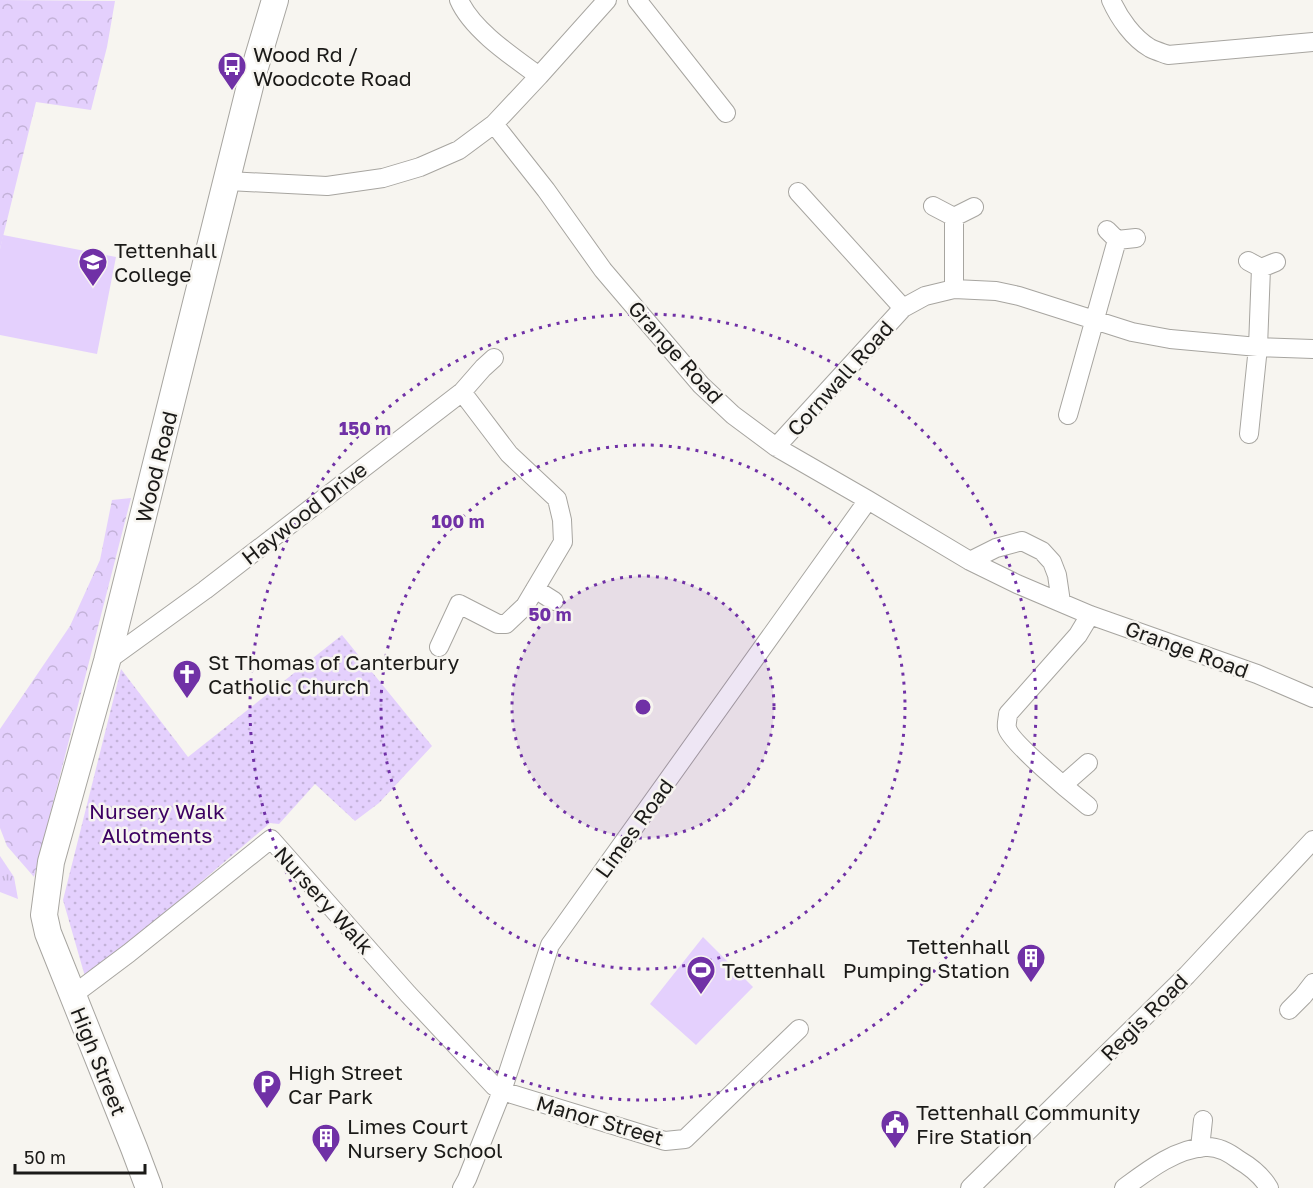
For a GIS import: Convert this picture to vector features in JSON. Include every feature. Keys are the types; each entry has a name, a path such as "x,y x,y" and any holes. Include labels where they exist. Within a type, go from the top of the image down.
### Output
{"street":[{"name":"Wood Road","path":"48,933 44,915 51,862 107,661 253,74 275,0"},
{"path":"459,0 480,29 539,76"},
{"path":"228,181 327,186 382,178 420,167 459,150 494,124 607,0"},
{"path":"637,0 726,113"},
{"path":"1111,0 1117,13 1132,33 1150,48 1168,55 1313,42"},
{"name":"Grange Road","path":"494,124 546,190 603,270 701,385 733,415 776,447 970,561 1017,584 1090,615 1257,674 1313,698"},
{"name":"Cornwall Road","path":"798,192 903,308"},
{"path":"933,206 954,217"},
{"path":"954,217 974,207"},
{"path":"954,217 954,289"},
{"path":"1068,415 1095,320 1112,235 1136,238"},
{"path":"1249,435 1258,347 1262,264"},
{"name":"Cornwall Road","path":"776,447 903,308 926,296 954,289 996,291 1019,296 1132,332 1170,339 1258,347 1313,349"},
{"name":"Haywood Drive","path":"107,661 205,590 462,392 494,358"},
{"path":"439,647 459,604 498,624 506,624 525,606 563,542 562,520 557,499 509,454 462,392"},
{"name":"Limes Road","path":"462,1188 502,1091 550,945 868,500"},
{"path":"970,561 996,548 1022,541 1042,551 1052,562 1057,575 1061,602"},
{"path":"535,589 554,601"},
{"path":"1088,806 1014,740 1007,729 1008,714 1078,635 1090,615"},
{"path":"1063,785 1088,763"},
{"name":"Nursery Walk","path":"73,995 129,953 270,839 408,994 494,1086 502,1091"},
{"name":"Regis Road","path":"970,1188 1309,853"},
{"name":"High Street","path":"48,933 148,1188"},
{"path":"1289,1010 1310,995"},
{"name":"Manor Street","path":"502,1091 665,1141 685,1139 799,1029"},
{"path":"1200,1148 1203,1120"},
{"path":"1124,1188 1161,1161 1207,1146 1228,1152 1251,1167 1269,1188"}],"green space":[{"path":"0,0 115,1 107,47 91,110 36,102 0,249"},
{"path":"3,235 116,257 97,354 0,335 0,249"},
{"path":"131,498 34,877 7,846 0,828 0,729 70,626 100,560 112,500"},
{"name":"Nursery Walk Allotments","path":"342,635 432,746 379,803 355,821 315,784 279,824 270,823 86,980 63,900 121,669 188,757"},
{"path":"0,856 14,877 18,899 0,892"},
{"name":"Tettenhall","path":"703,937 753,987 696,1045 650,1004"}],"place":[{"name":"Wood Rd / Woodcote Road","path":"232,92"},
{"name":"Tettenhall College","path":"93,288"},
{"name":"St Thomas of Canterbury Catholic Church","path":"187,700"},
{"name":"Tettenhall Pumping Station","path":"1031,984"},
{"name":"Tettenhall","path":"701,996"},
{"name":"High Street Car Park","path":"267,1110"},
{"name":"Tettenhall Community Fire Station","path":"895,1150"},
{"name":"Limes Court Nursery School","path":"326,1164"}]}
